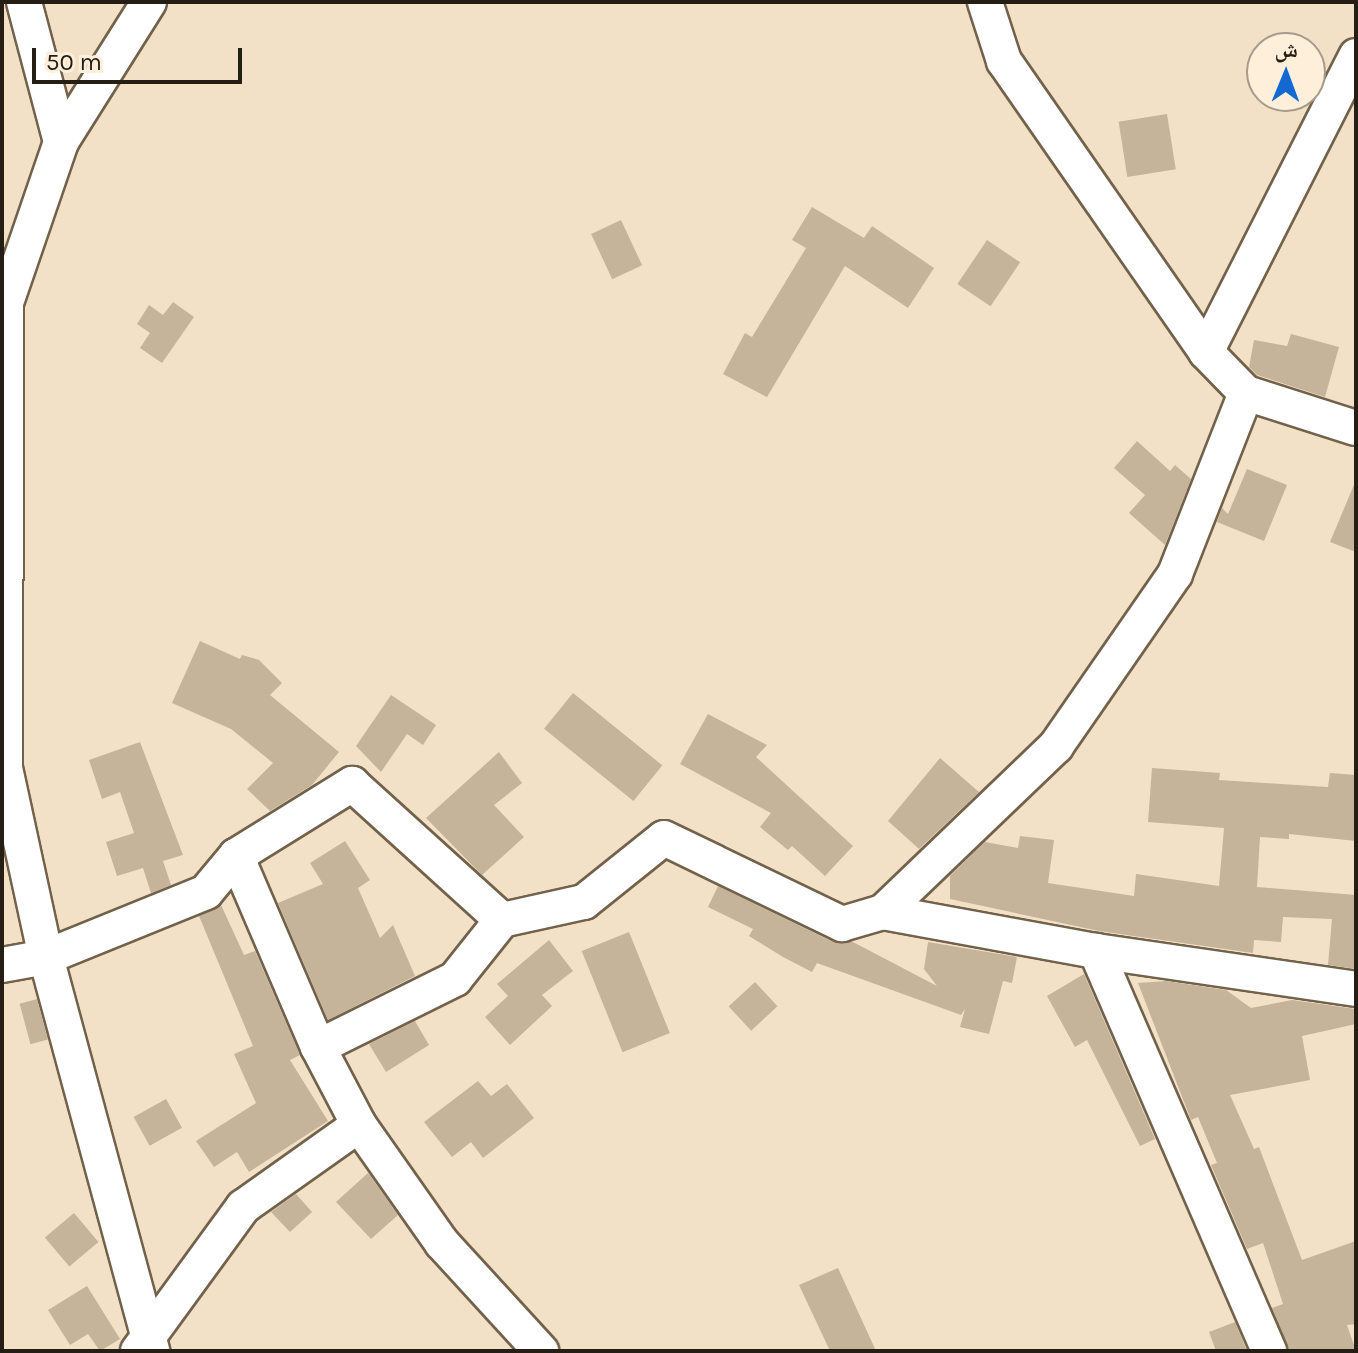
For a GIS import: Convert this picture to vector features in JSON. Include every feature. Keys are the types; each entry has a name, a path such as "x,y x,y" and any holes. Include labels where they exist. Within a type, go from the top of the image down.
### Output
{"street":[{"path":"24,2 61,142"},
{"path":"147,1347 46,957 5,768 6,303 61,142 149,2"},
{"path":"985,2 1004,61 1206,352 1246,393 1356,428"},
{"path":"1206,352 1356,56"},
{"path":"883,912 1056,746 1175,574 1246,393"},
{"path":"2,965 46,957 206,892 236,856 352,784 502,920"},
{"path":"318,1047 455,979 502,920 584,902 664,838 842,924 883,912 1096,951 1356,989"},
{"path":"236,856 318,1047 359,1125 442,1243 541,1351"},
{"path":"1096,951 1269,1351"},
{"path":"147,1347 243,1207 359,1125"}],"building":[{"path":"1167,114 1176,169 1127,177 1119,122"},
{"path":"812,207 864,238 872,226 934,268 908,308 845,266 767,397 723,374 745,333 752,337 806,248 792,240"},
{"path":"621,220 642,265 612,279 591,234"},
{"path":"987,240 1020,262 991,306 957,284"},
{"path":"173,302 194,317 162,363 140,348 150,333 137,324 149,305 163,315"},
{"path":"1291,334 1339,347 1325,397 1257,375 1249,367 1254,340 1287,346"},
{"path":"1137,441 1170,471 1175,465 1191,479 1165,545 1129,513 1145,495 1114,468"},
{"path":"1247,469 1287,485 1264,541 1217,522 1222,508 1228,514"},
{"path":"1356,480 1356,552 1330,542"},
{"path":"200,641 240,659 242,655 259,660 282,683 270,695 339,752 312,785 270,811 247,789 273,763 231,729 172,703"},
{"path":"573,693 662,765 633,801 544,729"},
{"path":"391,695 436,725 423,745 407,734 381,772 356,746"},
{"path":"708,714 767,745 756,757 853,846 825,876 792,846 788,850 760,827 771,813 680,764"},
{"path":"140,742 183,855 163,861 171,885 151,893 143,868 117,876 106,842 134,833 120,792 102,799 89,760"},
{"path":"499,752 522,783 494,805 524,837 482,875 426,818"},
{"path":"940,758 979,792 919,849 888,821"},
{"path":"1152,768 1220,773 1219,780 1328,787 1330,773 1356,775 1356,841 1289,834 1289,839 1260,837 1257,887 1356,895 1356,969 1328,965 1332,919 1283,917 1281,942 1254,940 1253,953 1099,931 950,899 950,876 985,842 1018,848 1020,836 1054,840 1048,883 1134,896 1136,874 1219,886 1224,828 1148,822"},
{"path":"345,841 370,880 358,888 380,938 393,925 415,976 328,1020 278,903 323,884 310,863"},
{"path":"718,886 833,942 853,942 937,986 924,969 928,942 1017,957 1012,983 1003,981 989,1034 960,1027 965,1009 961,1015 817,963 812,972 783,957 749,936 753,929 708,907"},
{"path":"221,905 244,955 255,951 300,1055 290,1060 328,1121 249,1172 237,1152 214,1167 196,1141 256,1103 234,1054 253,1046 199,916"},
{"path":"629,932 670,1033 623,1052 582,951"},
{"path":"549,940 573,971 542,995 552,1006 510,1045 485,1017 508,996 497,984"},
{"path":"1084,974 1155,1139 1140,1146 1087,1040 1075,1047 1047,996"},
{"path":"1166,981 1226,990 1251,1008 1292,1000 1356,1009 1356,1024 1302,1036 1310,1080 1230,1095 1254,1149 1259,1147 1302,1260 1356,1241 1356,1324 1347,1325 1356,1351 1289,1351 1272,1308 1283,1304 1263,1243 1247,1249 1211,1165 1217,1163 1198,1117 1191,1120 1138,983"},
{"path":"755,982 778,1006 751,1031 729,1007"},
{"path":"37,999 48,1040 30,1044 20,1004"},
{"path":"415,1021 429,1045 386,1072 369,1044"},
{"path":"478,1081 491,1096 507,1084 534,1118 483,1158 471,1142 452,1157 424,1122"},
{"path":"166,1099 182,1128 150,1146 134,1117"},
{"path":"368,1173 398,1215 371,1239 336,1202"},
{"path":"296,1194 312,1212 290,1232 271,1212"},
{"path":"74,1213 98,1242 69,1267 45,1237"},
{"path":"838,1268 876,1351 830,1351 799,1285"},
{"path":"87,1286 120,1339 100,1351 88,1334 70,1345 48,1310"},
{"path":"1235,1322 1247,1351 1216,1351 1209,1332"}]}
